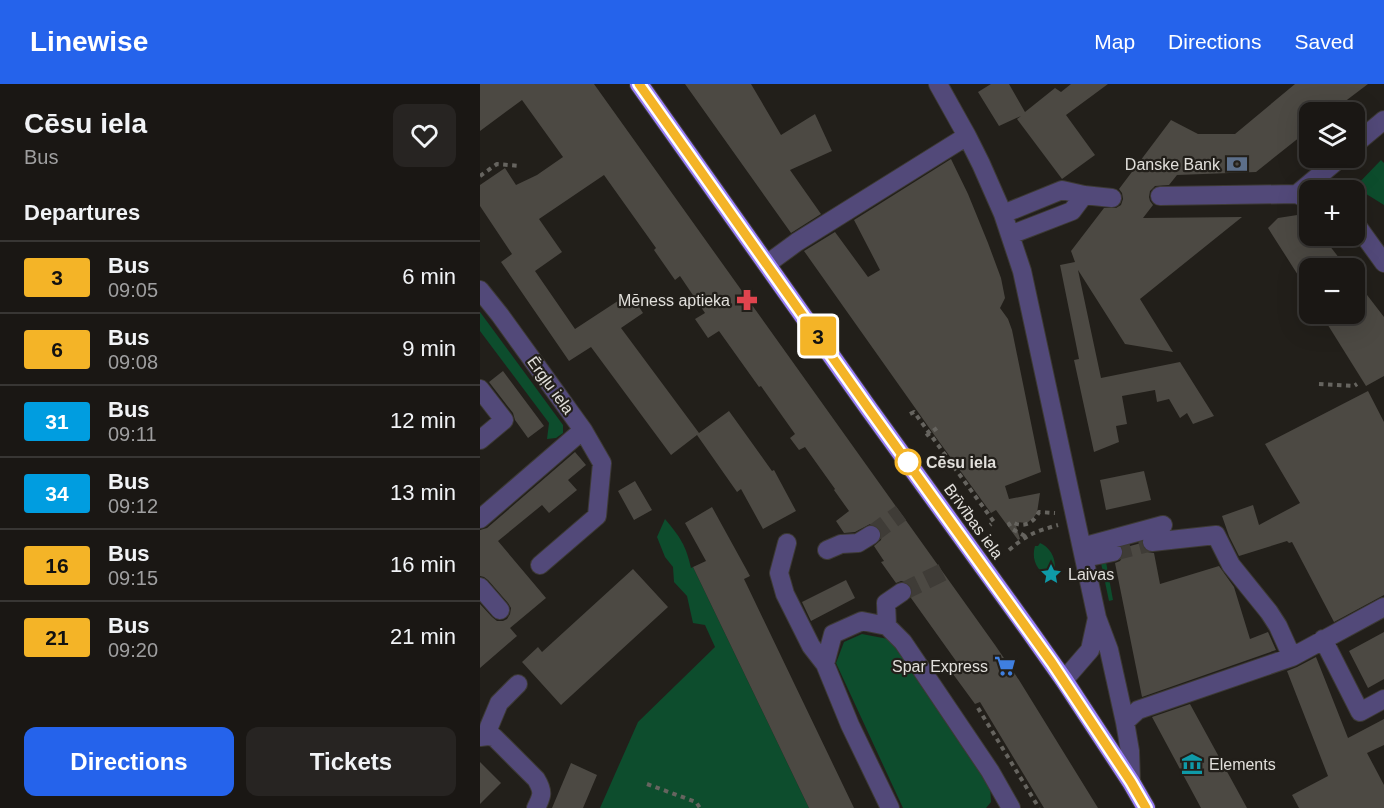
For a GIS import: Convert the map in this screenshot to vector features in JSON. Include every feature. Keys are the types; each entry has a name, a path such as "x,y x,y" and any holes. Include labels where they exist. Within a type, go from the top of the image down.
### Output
{"highway":[{"name":"Brīvības iela","path":"639,84 1064,680 1131,782 1143,806"}],"street":[{"path":"938,84 967,136 1003,214 1022,271 1097,618 1109,650 1125,722 1130,751 1131,782"},
{"path":"1365,136 1384,120"},
{"path":"767,264 797,242 967,136"},
{"path":"1319,180 1331,168"},
{"path":"1003,214 1062,190 1112,198"},
{"path":"1010,235 1072,211 1084,195"},
{"path":"1160,196 1299,197"},
{"path":"1365,232 1384,244"},
{"path":"1365,238 1384,263"},
{"name":"Ērgļu iela","path":"480,290 583,430 480,519"},
{"path":"480,388 504,420 480,440"},
{"path":"540,566 597,516 602,463 583,430"},
{"path":"1083,552 1162,525"},
{"path":"1152,542 1216,534 1231,565 1278,626 1292,657"},
{"path":"827,550 841,544 858,543 871,535"},
{"path":"787,543 779,573 785,594 811,646 825,664 850,725 890,808"},
{"path":"1083,552 1113,552"},
{"path":"480,587 500,610"},
{"path":"888,626 886,603 902,592"},
{"path":"1125,722 1138,710 1292,657 1384,607"},
{"path":"1064,680 1090,650 1097,618"},
{"path":"825,664 833,634 862,621 888,626 903,642 927,676 990,771 1011,808"},
{"path":"1323,639 1359,712 1384,699"},
{"path":"518,684 499,703 484,736 494,737 536,779 541,787 542,796 536,808"}],"path":[{"path":"480,176 497,164 521,166"},
{"path":"1319,384 1354,386 1357,384"},
{"path":"910,414 914,412 965,486 994,522 990,525"},
{"path":"928,435 937,428"},
{"path":"1025,536 1012,529 1009,524 1012,521 1017,525 1024,525 1034,520 1039,512 1056,513"},
{"path":"1009,550 1025,536 1058,525"},
{"path":"978,708 1002,743 1039,808"},
{"path":"647,784 696,802 700,808"}],"green space":[{"path":"1381,160 1384,163 1384,205 1365,193 1365,180 1362,180"},
{"path":"480,312 563,425 563,433 556,438 547,439 549,423 480,331"},
{"path":"665,519 685,547 691,568 693,567 809,808 600,808 638,722 715,647 705,625 693,623 687,596 674,582 673,567 665,557 657,537"},
{"path":"1040,543 1053,557 1055,566 1053,576 1045,575 1036,565 1034,551 1035,546"},
{"path":"1106,562 1113,600 1109,601 1101,563"},
{"path":"862,634 888,639 905,655 990,785 991,802 986,808 903,808 836,663 844,642"}],"building":[{"path":"480,84 594,84 995,645 1098,808 1044,808 980,702 975,704 953,674 961,668 911,598 912,586 901,581 896,583 881,562 884,561 874,546 881,540 880,529 870,524 855,532 844,533 836,521 849,511 835,489 805,447 799,450 790,438 795,434 719,331 708,338 695,319 705,313 680,276 675,280 654,250 656,248 604,175 539,219 562,252 535,271 575,329 630,293 643,313 621,328 699,433 729,411 772,471 774,470 796,511 763,529 741,489 737,492 697,435 671,455 591,347 569,361 501,262 512,254 480,206 480,185 505,168 516,185 537,175 563,157 522,100 480,131"},
{"path":"685,84 751,84 781,135 815,114 832,151 790,170 821,214 791,233"},
{"path":"991,84 1009,84 1025,112 1055,88 1061,92 1071,84 1108,84 1066,115 1095,155 1062,179 1017,119 1021,116 999,126 978,92"},
{"path":"1295,84 1368,84 1344,102 1299,102 1299,138 1256,172 1177,175 1169,185 1155,186 1150,191 1149,197 1153,205 1143,218 1242,217 1140,299 1173,352 1125,344 1078,270 1101,378 1180,362 1214,416 1193,424 1187,413 1180,418 1169,399 1157,402 1155,390 1122,396 1127,424 1116,426 1119,442 1094,452 1074,360 1079,359 1060,265 1075,262 1071,251 1104,208 1116,208 1121,205 1123,199 1119,189 1171,120 1198,134 1235,134"},
{"path":"951,159 968,194 1001,278 1005,298 1000,308 1012,330 1041,472 1005,486 1009,499 1040,493 1037,513 1034,517 1027,523 1015,522 1020,539 1018,540 996,510 991,513 804,251 835,232 868,277 880,270 854,220"},
{"path":"1299,215 1299,246 1330,246 1339,258 1299,258 1299,277 1268,228 1278,218"},
{"path":"1365,292 1384,317 1384,376 1366,386 1327,324 1365,324"},
{"path":"503,371 544,426 528,438 515,420 513,413 489,382"},
{"path":"1368,391 1384,422 1384,595 1334,622 1292,542 1287,541 1239,556 1222,516 1253,505 1259,525 1300,503 1265,444"},
{"path":"575,452 586,465 568,480 577,490 549,513 542,505 498,541 546,598 510,628 517,636 480,668 480,604 497,621 507,619 511,608 488,580 480,576 480,530 487,528"},
{"path":"1144,471 1151,500 1106,510 1100,480"},
{"path":"635,481 652,510 634,520 618,491"},
{"path":"712,507 750,576 744,579 854,808 809,808 693,567 706,561 685,523"},
{"path":"1141,543 1147,552 1154,553 1160,584 1219,566 1234,587 1250,639 1268,632 1276,650 1142,697 1115,563 1123,556 1123,548"},
{"path":"633,569 668,607 561,705 522,662 538,647 542,652"},
{"path":"846,580 855,598 811,621 802,602"},
{"path":"1384,632 1384,679 1368,688 1349,651"},
{"path":"1316,657 1348,738 1384,719 1384,745 1367,753 1384,785 1384,808 1299,808 1292,795 1328,776 1287,671"},
{"path":"1190,704 1247,808 1201,808 1152,717"},
{"path":"480,762 501,783 480,804"},
{"path":"571,763 597,775 583,808 552,808"}],"tunnel":[{"path":"871,535 901,513"},
{"path":"1113,552 1152,542"},
{"path":"902,592 943,572"}],"bus line":[{"name":"3","path":"639,84 1052,663 1146,808"}],"place":[{"name":"Danske Bank","path":"1237,164"},
{"name":"Mēness aptieka","path":"747,300"},
{"name":"Cēsu iela","path":"908,462"},
{"name":"Laivas","path":"1051,574"},
{"name":"Spar Express","path":"1005,666"},
{"name":"Elements","path":"1192,764"}]}
